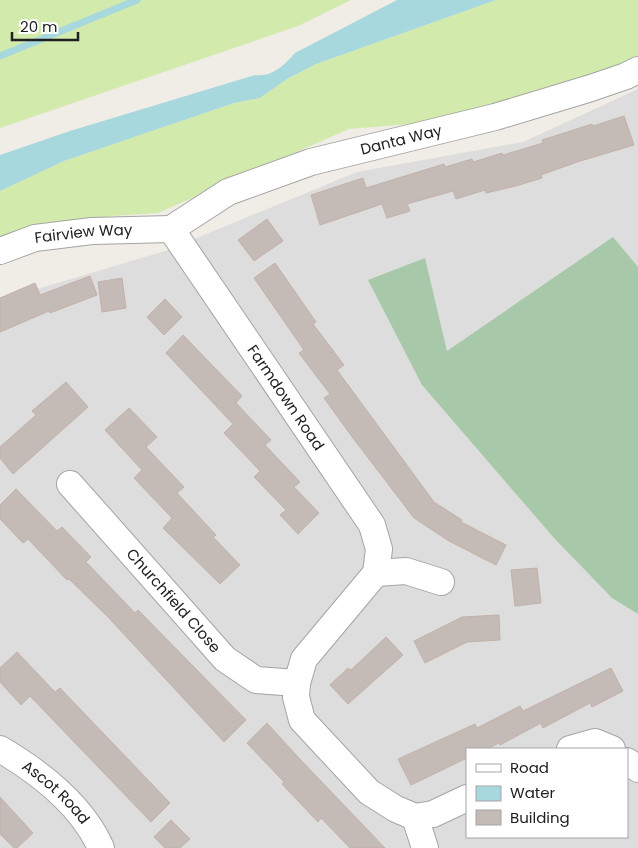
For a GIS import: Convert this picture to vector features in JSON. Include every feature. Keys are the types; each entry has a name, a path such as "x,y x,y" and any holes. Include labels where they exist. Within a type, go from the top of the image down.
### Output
{"street":[{"name":"Danta Way","path":"170,229 228,192 311,162 495,117 634,80"},
{"name":"Fairview Way","path":"0,251 35,238 92,231 170,229"},
{"name":"Farmdown Road","path":"170,229 372,525 379,550 376,573"},
{"name":"Churchfield Close","path":"70,484 225,659 256,680 297,683"},
{"path":"441,582 406,571 376,573 304,659 297,683 296,697 302,720 369,792 396,809 415,817 433,814 466,798"},
{"path":"574,748 595,742 610,748"},
{"name":"Ascot Road","path":"0,749 16,758 58,791 93,831 101,848"},
{"path":"628,761 638,769"},
{"path":"415,817 425,848"}],"shaded area":[{"path":"638,89 638,848 0,848 0,300 165,251 357,172 523,142"}],"green space":[{"path":"0,0 351,0 298,26 0,128"},
{"path":"496,0 638,0 638,69 495,117 349,129 158,213 112,216 0,239 0,191 64,161 234,103 260,98 287,79 316,64"},
{"path":"613,237 638,267 638,614 612,598 554,538 422,385 368,280 425,258 447,351"}],"water":[{"path":"397,0 496,0 316,64 287,79 260,98 234,103 64,161 0,191 0,155 70,131 255,75 267,74 282,66 295,53"}],"building":[{"path":"624,116 634,145 577,162 541,175 542,178 486,193 485,190 456,199 453,191 407,204 410,211 387,218 382,204 320,225 311,195 363,178 366,188 444,164 445,167 472,159 473,162 502,153 503,155 543,143 542,140"},
{"path":"267,219 283,241 254,261 238,240"},
{"path":"275,263 316,322 313,324 344,365 337,370 434,502 462,520 461,522 506,545 496,565 449,541 414,518 353,438 324,398 330,394 299,353 304,350 254,278"},
{"path":"90,276 97,295 50,313 49,311 0,332 0,298 35,283 40,295"},
{"path":"122,278 126,308 102,312 98,282"},
{"path":"165,299 182,317 164,335 147,317"},
{"path":"183,335 242,396 236,403 271,440 265,445 300,482 294,487 319,513 298,534 280,515 286,510 254,477 260,471 224,433 233,424 166,353"},
{"path":"66,382 88,407 13,474 0,458 0,447 36,415 32,411"},
{"path":"129,408 157,437 146,447 184,487 177,493 216,535 213,537 240,565 220,584 163,528 172,518 134,478 142,470 105,430"},
{"path":"16,489 57,531 62,527 91,557 86,562 135,613 138,610 246,720 224,742 107,616 69,579 67,580 28,539 23,543 0,519 0,505"},
{"path":"537,568 541,603 515,606 511,570"},
{"path":"499,615 500,640 467,642 425,663 414,641 462,617"},
{"path":"386,637 403,655 348,704 330,685 348,668 351,670"},
{"path":"17,652 55,692 60,688 170,803 151,822 30,696 21,705 0,682 0,668"},
{"path":"611,668 623,691 592,707 590,703 543,728 541,723 500,745 499,743 489,748 466,748 466,758 411,785 398,759 475,724 477,728 520,706 523,711"},
{"path":"267,723 385,848 350,848 321,818 318,822 282,784 284,782 247,743"},
{"path":"0,797 33,833 17,848 14,848 0,834"},
{"path":"171,820 190,839 180,848 165,848 154,837"}],"waterway":[{"path":"0,56 137,0"}]}
